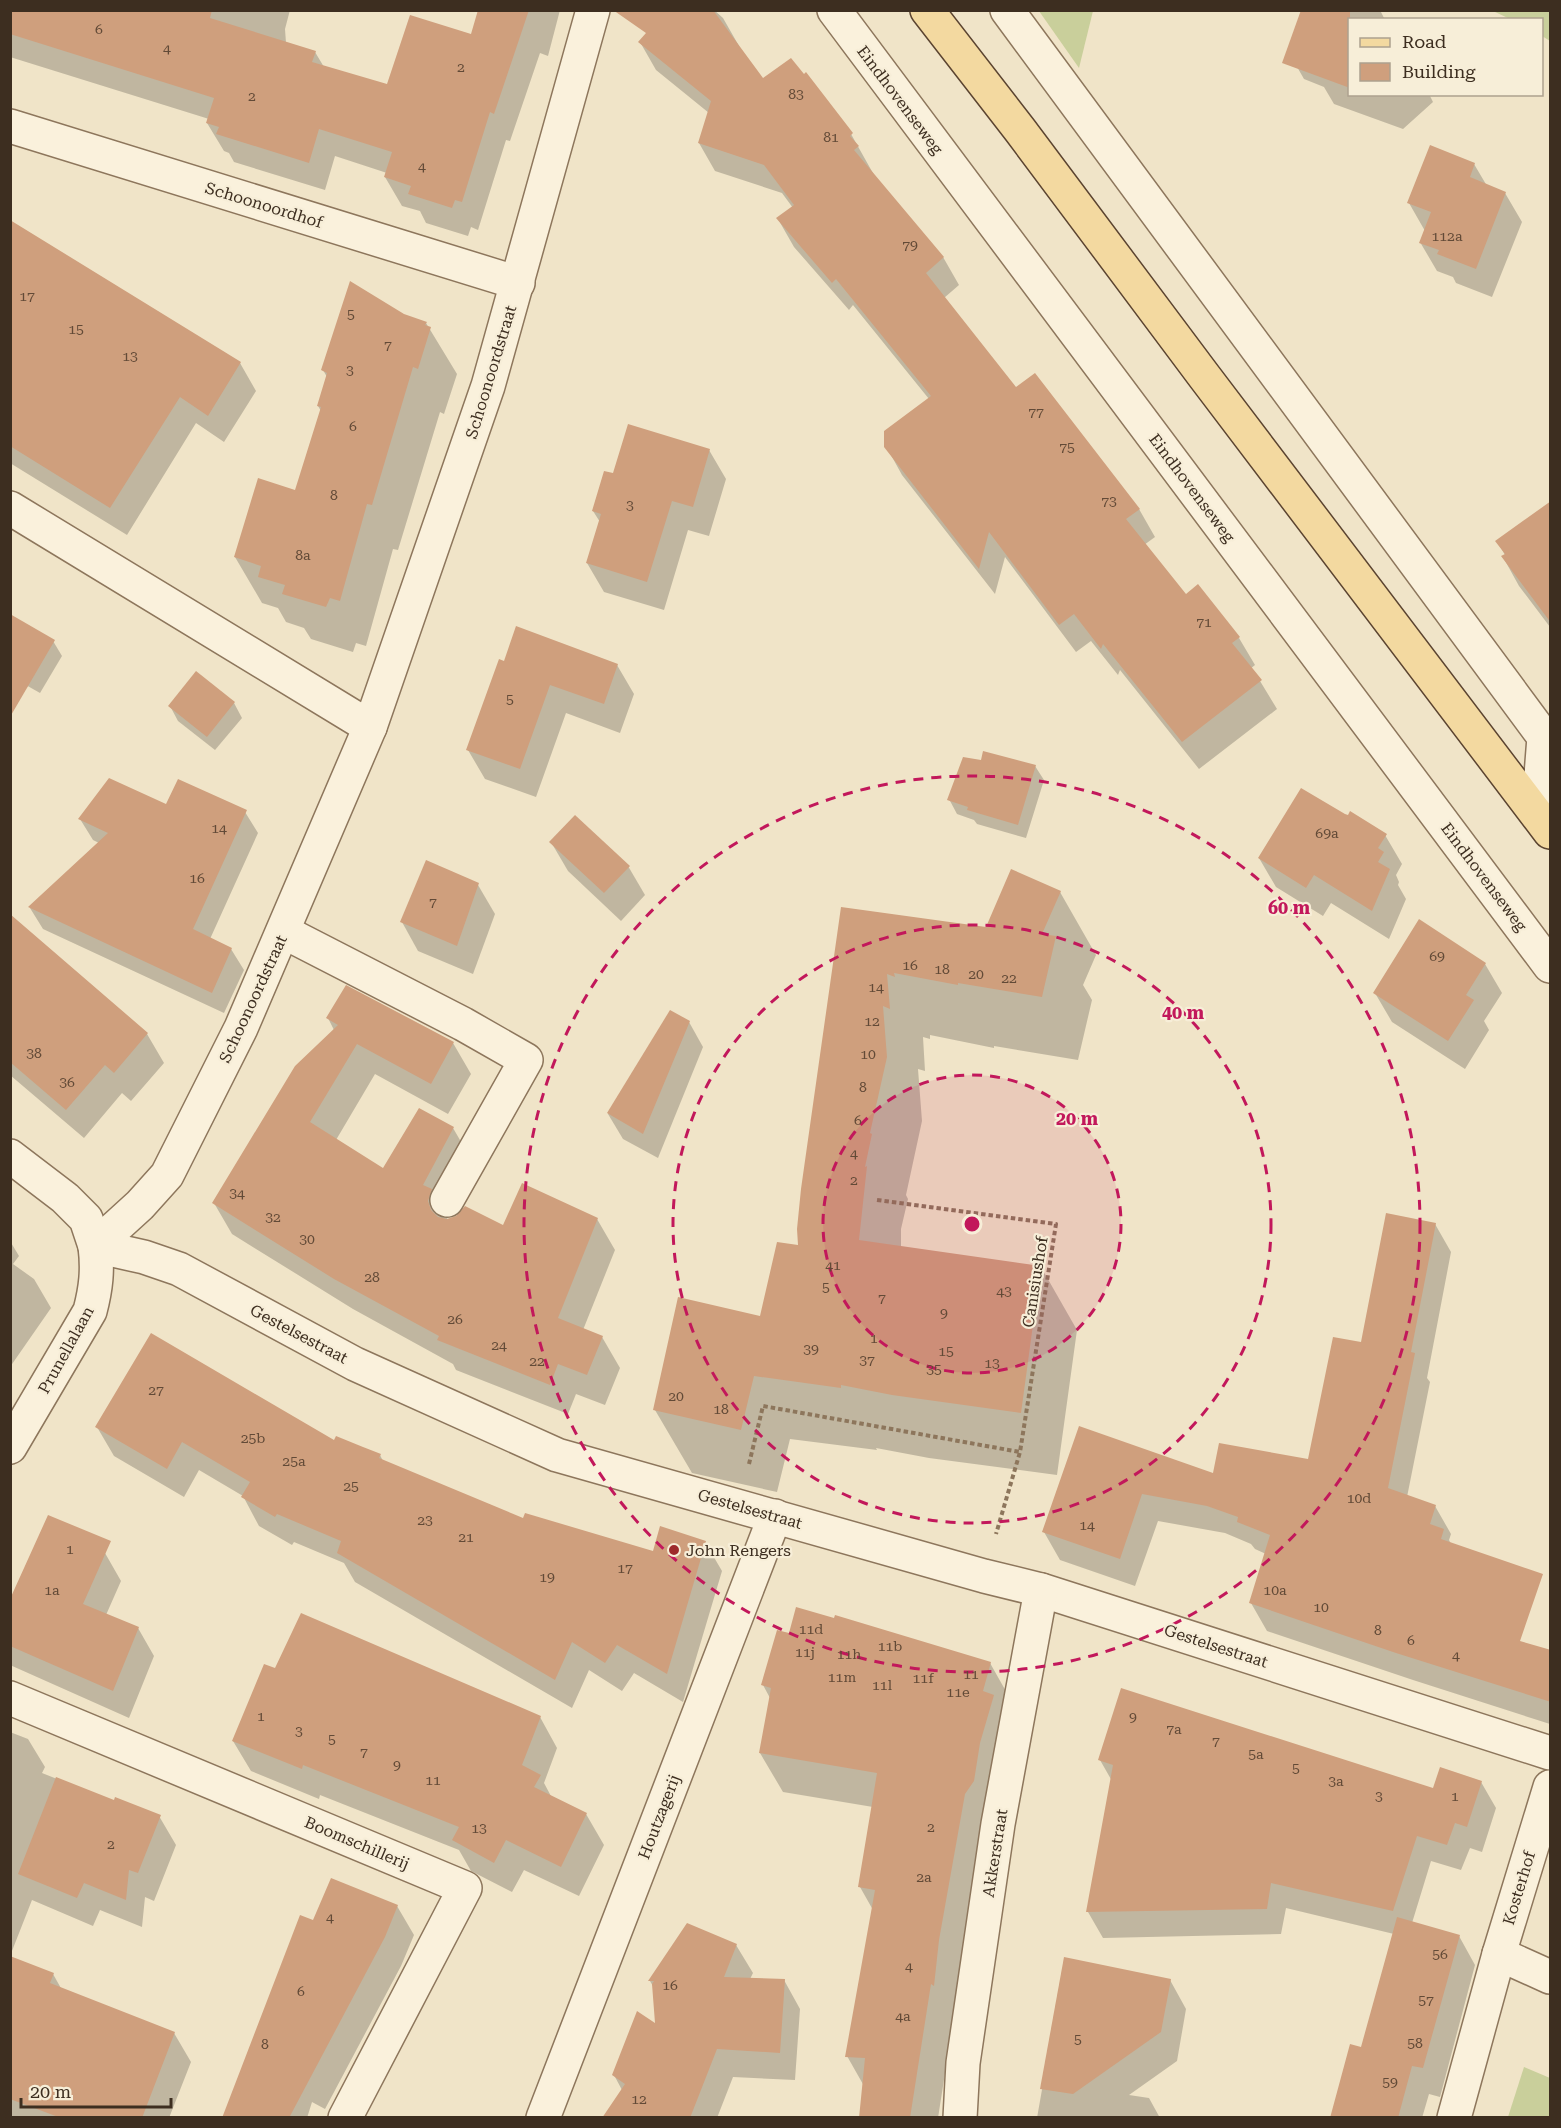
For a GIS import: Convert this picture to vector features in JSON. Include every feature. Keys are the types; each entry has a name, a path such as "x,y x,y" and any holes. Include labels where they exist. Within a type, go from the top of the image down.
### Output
{"main road":[{"path":"927,10 1020,129 1211,386 1544,823"}],"street":[{"name":"Schoonoordstraat","path":"95,1246 140,1205 167,1175 241,1028 370,727 488,386 593,10"},
{"name":"Eindhovenseweg","path":"834,10 1551,966"},
{"path":"1007,10 1547,736 1544,823"},
{"name":"Schoonoordhof","path":"10,126 518,283"},
{"path":"10,508 370,727"},
{"path":"284,932 463,1024 526,1060 447,1200"},
{"path":"10,1156 65,1198 86,1219 95,1246"},
{"name":"Prunellalaan","path":"10,1447 90,1311 98,1269 95,1246"},
{"name":"Gestelsestraat","path":"95,1246 144,1257 179,1269 355,1364 558,1455 984,1576 1041,1590 1551,1753"},
{"name":"Houtzagerij","path":"543,2118 775,1516"},
{"name":"Akkerstraat","path":"960,2118 963,2063 998,1824 1041,1590"},
{"name":"Boomschillerij","path":"10,1698 465,1888 345,2118"},
{"name":"Kosterhof","path":"1454,2118 1498,1954 1551,1787"},
{"path":"1498,1954 1551,1977"}],"path":[{"name":"Canisiushof","path":"877,1200 1056,1224 1020,1452 984,1576"},
{"path":"738,1505 763,1406 1020,1452"}],"green space":[{"path":"1039,11 1093,11 1079,68"},
{"path":"1493,11 1550,11 1550,41 1543,37 1543,18 1508,18"},
{"path":"1524,2067 1550,2078 1550,2117 1508,2117"}],"building":[{"path":"10,10 212,10 210,18 316,51 312,62 387,84 410,15 471,34 478,10 529,10 494,114 490,112 462,202 455,200 452,208 408,194 411,186 384,177 392,152 319,129 309,163 216,134 219,127 206,123 214,98 10,34"},
{"path":"613,10 713,10 763,78 791,58 804,74 806,72 853,133 850,136 859,146 854,150 944,257 926,273 1016,387 1035,373 1140,509 1126,519 1186,594 1198,584 1240,637 1232,643 1262,680 1182,742 1103,644 1101,649 1074,614 1059,625 989,532 979,569 884,447 884,431 931,396 836,279 832,283 776,218 794,205 764,165 698,143 711,101 638,42 646,33"},
{"path":"1301,10 1350,10 1348,87 1282,63"},
{"path":"1430,145 1475,163 1470,177 1506,192 1476,269 1437,254 1439,250 1419,243 1431,212 1407,203"},
{"path":"10,220 241,362 208,416 180,397 110,508 10,446"},
{"path":"350,281 404,314 427,322 425,325 431,327 418,369 413,367 372,505 367,504 340,601 330,598 326,607 282,594 285,585 258,577 261,566 234,557 258,478 295,490 321,407 317,406 327,373 321,370"},
{"path":"628,424 710,449 693,507 672,501 647,582 586,563 601,514 592,511 604,471 613,473"},
{"path":"1551,501 1551,623 1501,556 1505,554 1495,541"},
{"path":"10,614 55,640 10,717"},
{"path":"516,626 618,664 604,704 550,685 520,769 466,750 499,659 504,661"},
{"path":"196,671 235,702 207,737 168,706"},
{"path":"983,751 1036,765 1018,825 967,810 968,807 947,800 963,757 981,760"},
{"path":"109,778 166,804 178,779 247,810 193,929 232,948 212,993 28,907 108,833 78,819"},
{"path":"1301,788 1345,814 1348,815 1350,811 1387,834 1378,848 1384,852 1378,862 1390,869 1372,911 1314,875 1306,888 1258,858"},
{"path":"575,815 630,866 604,893 549,842"},
{"path":"426,860 479,883 457,946 400,922"},
{"path":"1011,869 1061,891 1042,934 1056,936 1042,997 894,973 895,977 887,974 890,1009 883,1006 887,1057 870,1133 872,1134 865,1167 867,1166 859,1240 1041,1266 1021,1413 892,1395 841,1385 841,1388 754,1376 741,1430 653,1410 678,1297 760,1316 777,1242 798,1245 797,1229 801,1189 841,907 986,927"},
{"path":"10,914 148,1033 114,1073 105,1065 66,1110 10,1062"},
{"path":"1419,919 1486,963 1466,995 1474,1000 1448,1041 1373,993"},
{"path":"346,985 454,1042 431,1084 357,1044 310,1122 383,1168 419,1108 454,1127 423,1185 432,1189 428,1201 431,1210 438,1217 447,1219 456,1216 465,1206 503,1225 522,1183 598,1218 558,1318 603,1336 587,1375 558,1364 550,1385 437,1340 439,1336 334,1279 212,1203 295,1066 338,1025 326,1018"},
{"path":"670,1010 690,1021 643,1134 607,1113"},
{"path":"1386,1213 1436,1223 1411,1352 1415,1353 1388,1488 1436,1505 1430,1524 1444,1529 1441,1539 1543,1574 1520,1641 1551,1650 1551,1702 1249,1603 1270,1535 1237,1522 1238,1517 1207,1506 1142,1494 1120,1559 1042,1532 1079,1426 1213,1473 1219,1443 1308,1459 1333,1337 1361,1342"},
{"path":"151,1333 334,1440 336,1436 381,1454 379,1458 523,1518 525,1513 653,1551 660,1526 706,1541 667,1674 617,1645 605,1663 572,1642 555,1680 337,1553 341,1541 277,1514 275,1517 241,1497 250,1482 182,1442 167,1469 95,1427"},
{"path":"48,1515 111,1541 83,1604 139,1627 113,1691 10,1646 10,1599"},
{"path":"796,1607 834,1618 835,1615 991,1662 983,1691 994,1695 980,1743 974,1781 965,1794 910,2118 859,2118 865,2058 845,2057 875,1890 858,1887 877,1773 759,1753 771,1688 761,1685 777,1630 789,1633"},
{"path":"301,1613 541,1716 522,1765 541,1775 534,1787 587,1813 561,1867 506,1840 494,1863 452,1840 459,1827 303,1765 302,1769 232,1741 264,1664 275,1668"},
{"path":"1121,1688 1433,1788 1440,1767 1482,1781 1467,1827 1455,1823 1447,1845 1417,1836 1393,1911 1271,1883 1267,1909 1086,1912 1113,1765 1098,1760"},
{"path":"56,1777 114,1800 115,1797 161,1815 138,1873 129,1870 126,1900 84,1883 77,1898 18,1874"},
{"path":"331,1878 398,1905 385,1937 289,2118 222,2118 300,1915 313,1920"},
{"path":"1397,1917 1460,1935 1423,2068 1412,2066 1398,2118 1330,2118 1350,2044 1361,2047"},
{"path":"687,1923 737,1944 724,1977 785,1979 780,2053 717,2049 690,2118 602,2118 625,2084 612,2075 637,2011 655,2023 652,1984 654,1981 648,1981"},
{"path":"10,1956 54,1973 50,1983 175,2032 142,2118 61,2118 10,2099"},
{"path":"1064,1957 1171,1979 1161,2032 1073,2094 1040,2089"}],"place":[{"name":"John Rengers","path":"674,1550"}]}
